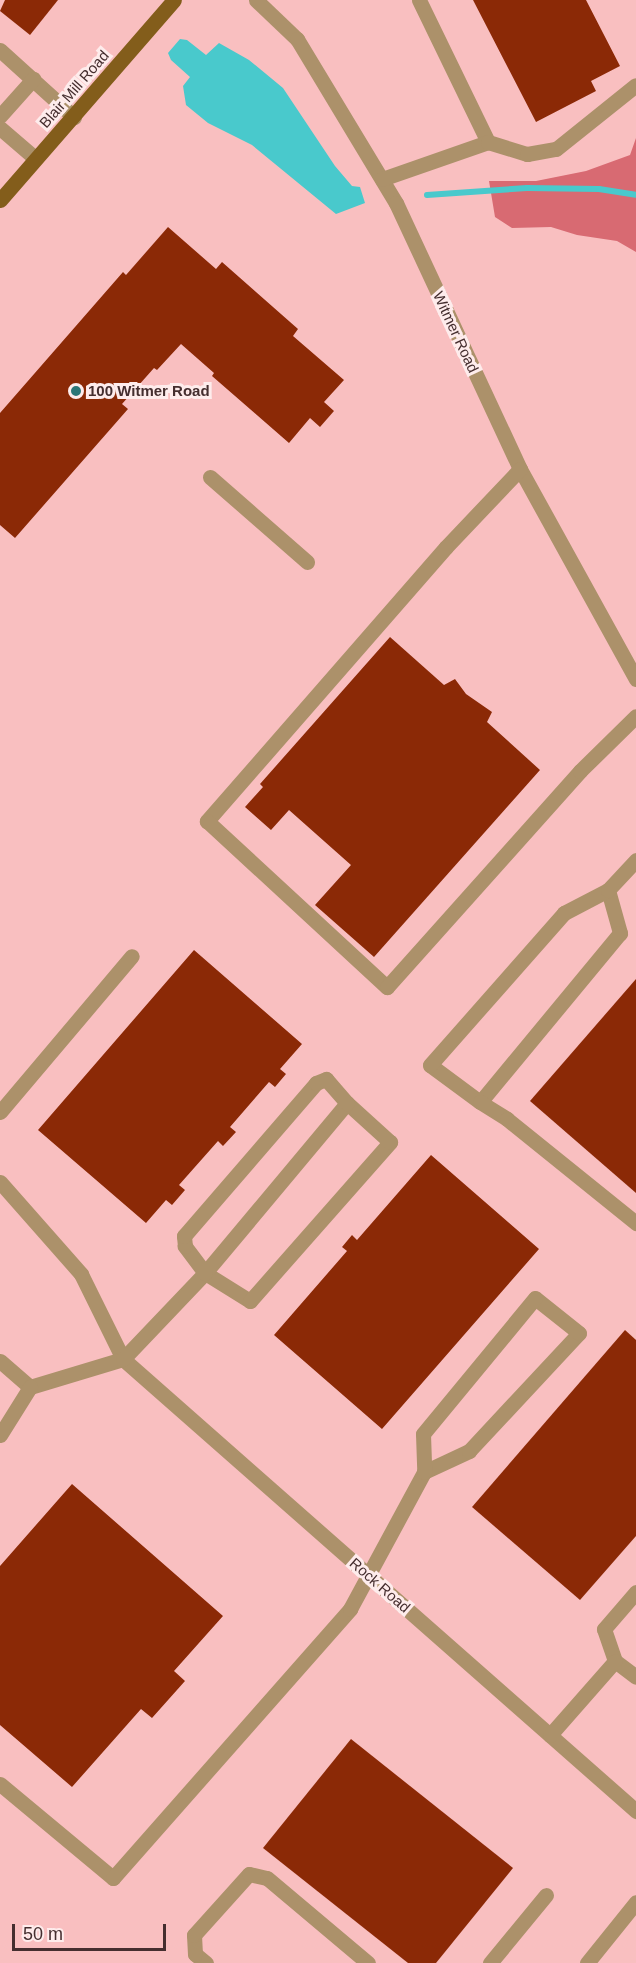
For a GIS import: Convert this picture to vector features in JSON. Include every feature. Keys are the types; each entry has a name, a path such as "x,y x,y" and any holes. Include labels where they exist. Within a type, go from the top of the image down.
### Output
{"main road":[{"name":"Blair Mill Road","path":"0,200 174,0"}],"street":[{"name":"Witmer Road","path":"256,0 297,39 396,203 520,469 636,679"},
{"path":"419,0 488,142"},
{"path":"0,50 74,117"},
{"path":"0,116 33,79"},
{"path":"382,179 488,142 527,154 556,149 636,85"},
{"path":"0,128 35,158"},
{"path":"520,469 447,547 207,821 387,987 580,771 636,716"},
{"path":"210,477 307,562"},
{"path":"636,860 609,890 564,913 430,1065 507,1119 636,1223"},
{"path":"480,1102 620,933 609,890"},
{"path":"0,1112 132,956"},
{"path":"326,1079 347,1103 390,1142 250,1301 205,1273 185,1246 184,1236 316,1083 326,1079"},
{"path":"0,1435 30,1387 123,1359 205,1273 347,1103"},
{"path":"0,1182 81,1274 123,1359"},
{"path":"0,1784 113,1878 350,1609 367,1573 424,1472 423,1434 536,1298 579,1333 470,1451 424,1472"},
{"name":"Rock Road","path":"123,1359 636,1811"},
{"path":"0,1361 30,1387"},
{"path":"636,1593 604,1629 615,1660 636,1677"},
{"path":"550,1735 615,1660"},
{"path":"206,1963 195,1954 194,1935 249,1874 267,1878 368,1963"},
{"path":"490,1963 546,1895"},
{"path":"587,1963 636,1902"}],"shaded area":[{"path":"636,138 636,252 617,241 577,235 551,227 512,228 495,217 489,181 536,181 586,171 630,155"}],"water":[{"path":"180,39 187,40 206,55 219,43 249,60 283,88 335,166 352,186 360,187 365,203 336,214 252,145 208,123 186,105 183,86 190,77 171,60 168,53"}],"building":[{"path":"5,0 58,0 30,35 0,11"},
{"path":"473,0 586,0 620,66 591,81 596,91 536,122"},
{"name":"100 Witmer Road","path":"168,227 216,269 222,262 298,329 293,336 344,380 324,402 334,411 320,427 310,418 289,443 212,376 214,373 181,344 157,370 154,368 122,404 128,409 15,538 0,525 0,413 123,272 126,275"},
{"path":"390,637 444,685 455,679 466,694 492,712 487,722 540,770 374,957 315,905 351,865 289,810 271,830 245,807 263,787 260,784"},
{"path":"194,950 302,1044 280,1069 286,1074 275,1087 269,1082 230,1127 236,1132 223,1146 218,1141 179,1185 185,1190 172,1205 166,1200 146,1223 38,1130"},
{"path":"636,979 636,1193 530,1101"},
{"path":"431,1155 539,1249 382,1429 274,1335 347,1251 342,1247 352,1235 357,1240"},
{"path":"625,1330 636,1340 636,1536 580,1600 472,1507"},
{"path":"72,1484 223,1616 174,1671 185,1681 152,1718 141,1709 72,1787 0,1725 0,1566"},
{"path":"351,1739 513,1868 436,1963 408,1963 263,1848"}],"waterway":[{"path":"427,195 527,188 599,189 636,195"}],"place":[{"name":"100 Witmer Road","path":"76,391"}]}
